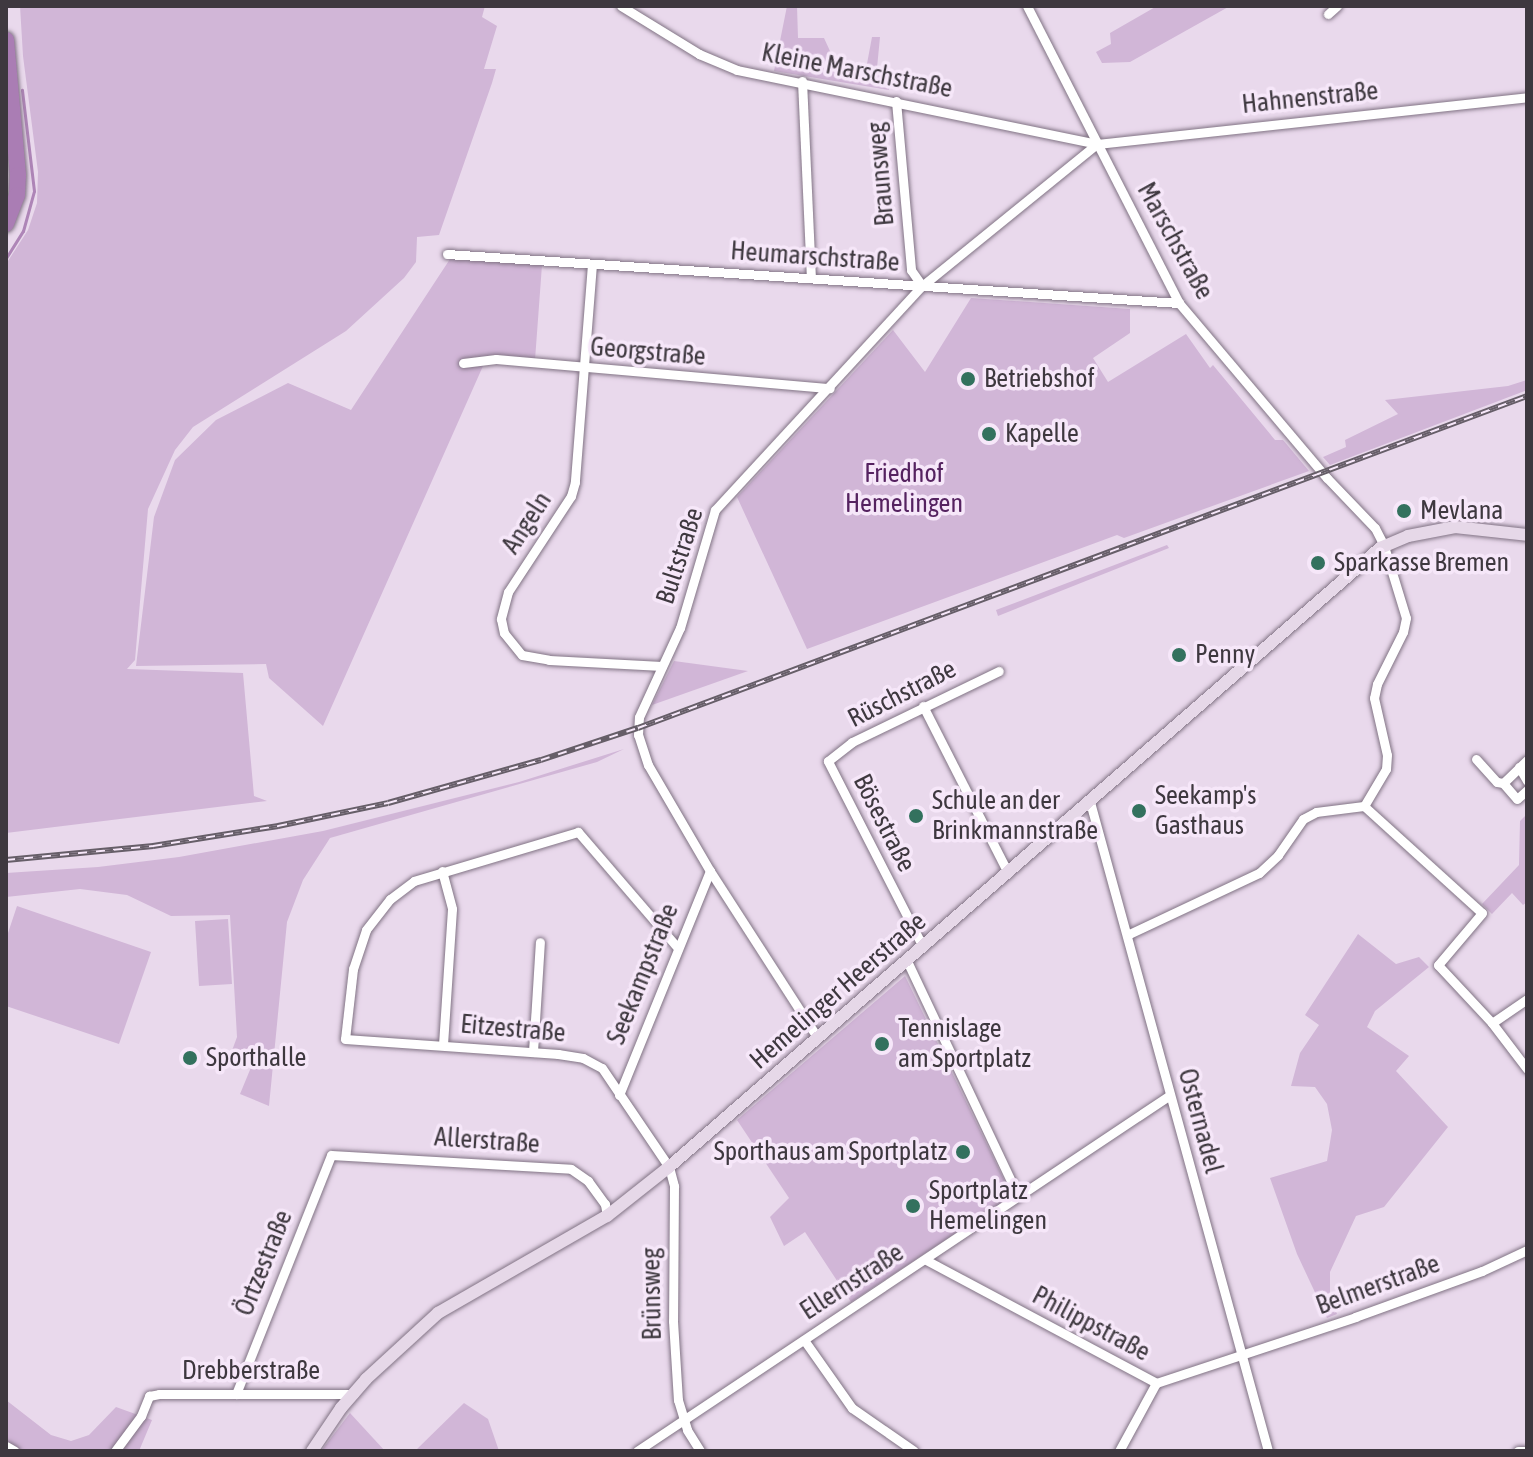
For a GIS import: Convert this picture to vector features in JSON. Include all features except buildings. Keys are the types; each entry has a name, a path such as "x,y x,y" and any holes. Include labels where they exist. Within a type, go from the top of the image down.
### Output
{"highway":[{"path":"6,40 18,175 17,195 6,224"}],"main road":[{"path":"1384,546 1408,536 1455,527 1527,535"},
{"name":"Hemelinger Heerstraße","path":"312,1451 354,1394 438,1313 607,1216 669,1167 1384,546"}],"street":[{"name":"Kleine Marschstraße","path":"621,6 706,58 737,70 1097,144"},
{"name":"Marschstraße","path":"1027,6 1179,303 1327,478 1375,528 1384,546 1406,618 1403,632 1377,684 1374,698 1387,755 1386,769 1364,806"},
{"path":"1328,14 1337,6"},
{"path":"802,81 811,277"},
{"name":"Hahnenstraße","path":"1097,144 1527,97"},
{"name":"Braunsweg","path":"896,101 911,270 922,286"},
{"name":"Bultstraße","path":"817,1037 710,871 648,765 638,735 644,702 693,589 715,510 922,286 1097,144"},
{"name":"Heumarschstraße","path":"447,254 1179,303"},
{"name":"Angeln","path":"592,264 585,369 571,496 508,592 502,606 504,633 513,647 531,657 662,666"},
{"name":"Georgstraße","path":"463,363 496,359 830,388"},
{"name":"Rüschstraße","path":"828,761 852,742 999,671"},
{"path":"923,706 1008,873"},
{"path":"1476,759 1517,799 1527,790"},
{"name":"Bösestraße","path":"828,761 923,947"},
{"path":"1503,783 1523,764"},
{"path":"1523,764 1527,781"},
{"name":"Osternadel","path":"1090,802 1268,1451"},
{"path":"1127,935 1259,873 1278,855 1303,819 1316,812 1364,806 1482,913 1438,965 1492,1023 1527,1069"},
{"path":"443,1045 452,909 442,871 578,832 677,947"},
{"name":"Eitzestraße","path":"442,871 414,881 390,899 366,930 353,969 345,1039 583,1058 602,1068 669,1167"},
{"name":"Seekampstraße","path":"619,1095 710,871"},
{"path":"533,1052 540,942"},
{"path":"907,961 1018,1196"},
{"path":"1492,1023 1527,999"},
{"name":"Ellernstraße","path":"637,1451 1170,1095"},
{"name":"Allerstraße","path":"338,1153 571,1169 588,1181 605,1204 607,1216"},
{"name":"Örtzestraße","path":"236,1394 331,1155 338,1153"},
{"name":"Brünsweg","path":"669,1167 674,1186 673,1321 678,1400 683,1420 700,1451"},
{"name":"Belmerstraße","path":"1242,1356 1477,1273 1527,1250"},
{"name":"Philippstraße","path":"926,1260 1156,1383 1242,1356"},
{"path":"804,1340 852,1408 914,1451"},
{"path":"1119,1451 1156,1383"},
{"name":"Drebberstraße","path":"115,1451 141,1416 149,1396 354,1394"},
{"path":"6,1446 15,1451"},
{"path":"1518,1451 1527,1451"}],"green space":[{"path":"20,6 485,6 482,17 497,26 484,69 496,69 439,235 417,237 416,262 404,278 346,331 193,427 175,450 148,509 135,660 127,669 243,673 254,796 267,801 6,833 6,264 28,230 37,203 38,172 23,56"},
{"path":"787,6 797,6 798,38 824,38 835,62 866,69 872,37 880,37 877,68 892,71 889,90 774,71"},
{"path":"1157,6 1230,6 1130,62 1102,63 1096,52 1111,44 1110,33"},
{"path":"450,259 542,265 535,360 487,357 323,726 269,678 266,664 136,666 154,517 175,460 216,420 288,383 351,410"},
{"name":"Friedhof Hemelingen","path":"971,298 1130,309 1130,333 1093,358 1108,382 1186,334 1210,368 1213,365 1275,440 1283,440 1309,471 1124,538 1117,535 807,649 737,497 893,330 925,372"},
{"path":"1527,380 1527,390 1330,465 1323,457 1346,447 1345,440 1398,414 1385,400 1508,386"},
{"path":"1167,545 1169,548 998,616 996,610"},
{"path":"674,661 748,671 652,705"},
{"path":"624,749 597,762 330,838 303,880 287,922 269,1106 240,1094 252,1065 230,1056 237,1037 230,915 171,916 127,895 80,889 6,897 6,873 98,867 179,857 323,831 519,782"},
{"path":"1527,814 1527,902 1523,905 1512,893 1492,914 1482,904 1519,865 1520,821"},
{"path":"17,906 151,952 119,1044 6,1006 6,939"},
{"path":"228,919 232,984 199,986 195,921"},
{"path":"1358,934 1396,964 1419,957 1429,967 1375,1011 1367,1027 1409,1056 1396,1071 1448,1127 1384,1207 1356,1216 1330,1272 1330,1295 1337,1314 1327,1318 1297,1254 1270,1178 1327,1161 1332,1130 1327,1104 1315,1087 1291,1086 1300,1053 1319,1025 1305,1015"},
{"name":"Tennislage am Sportplatz","path":"905,976 1012,1196 851,1302 805,1232 784,1246 770,1217 789,1198 737,1120"},
{"path":"6,1400 51,1435 71,1441 89,1435 116,1407 152,1420 139,1451 6,1451"},
{"path":"464,1403 488,1419 499,1451 415,1451"},
{"path":"350,1413 385,1451 321,1451"}],"waterway":[{"path":"6,258 23,231 34,191 22,90"}],"railway":[{"path":"6,860 153,846 278,826 388,803 541,760 638,728 1527,396"}],"place":[{"name":"Betriebshof","path":"968,379"},
{"name":"Kapelle","path":"989,434"},
{"name":"Mevlana","path":"1404,511"},
{"name":"Sparkasse Bremen","path":"1318,563"},
{"name":"Penny","path":"1179,655"},
{"name":"Seekamp's Gasthaus","path":"1139,811"},
{"name":"Schule an der Brinkmannstraße","path":"916,816"},
{"name":"Tennislage am Sportplatz","path":"882,1044"},
{"name":"Sporthalle","path":"190,1058"},
{"name":"Sporthaus am Sportplatz","path":"963,1152"},
{"name":"Sportplatz Hemelingen","path":"913,1206"}]}
